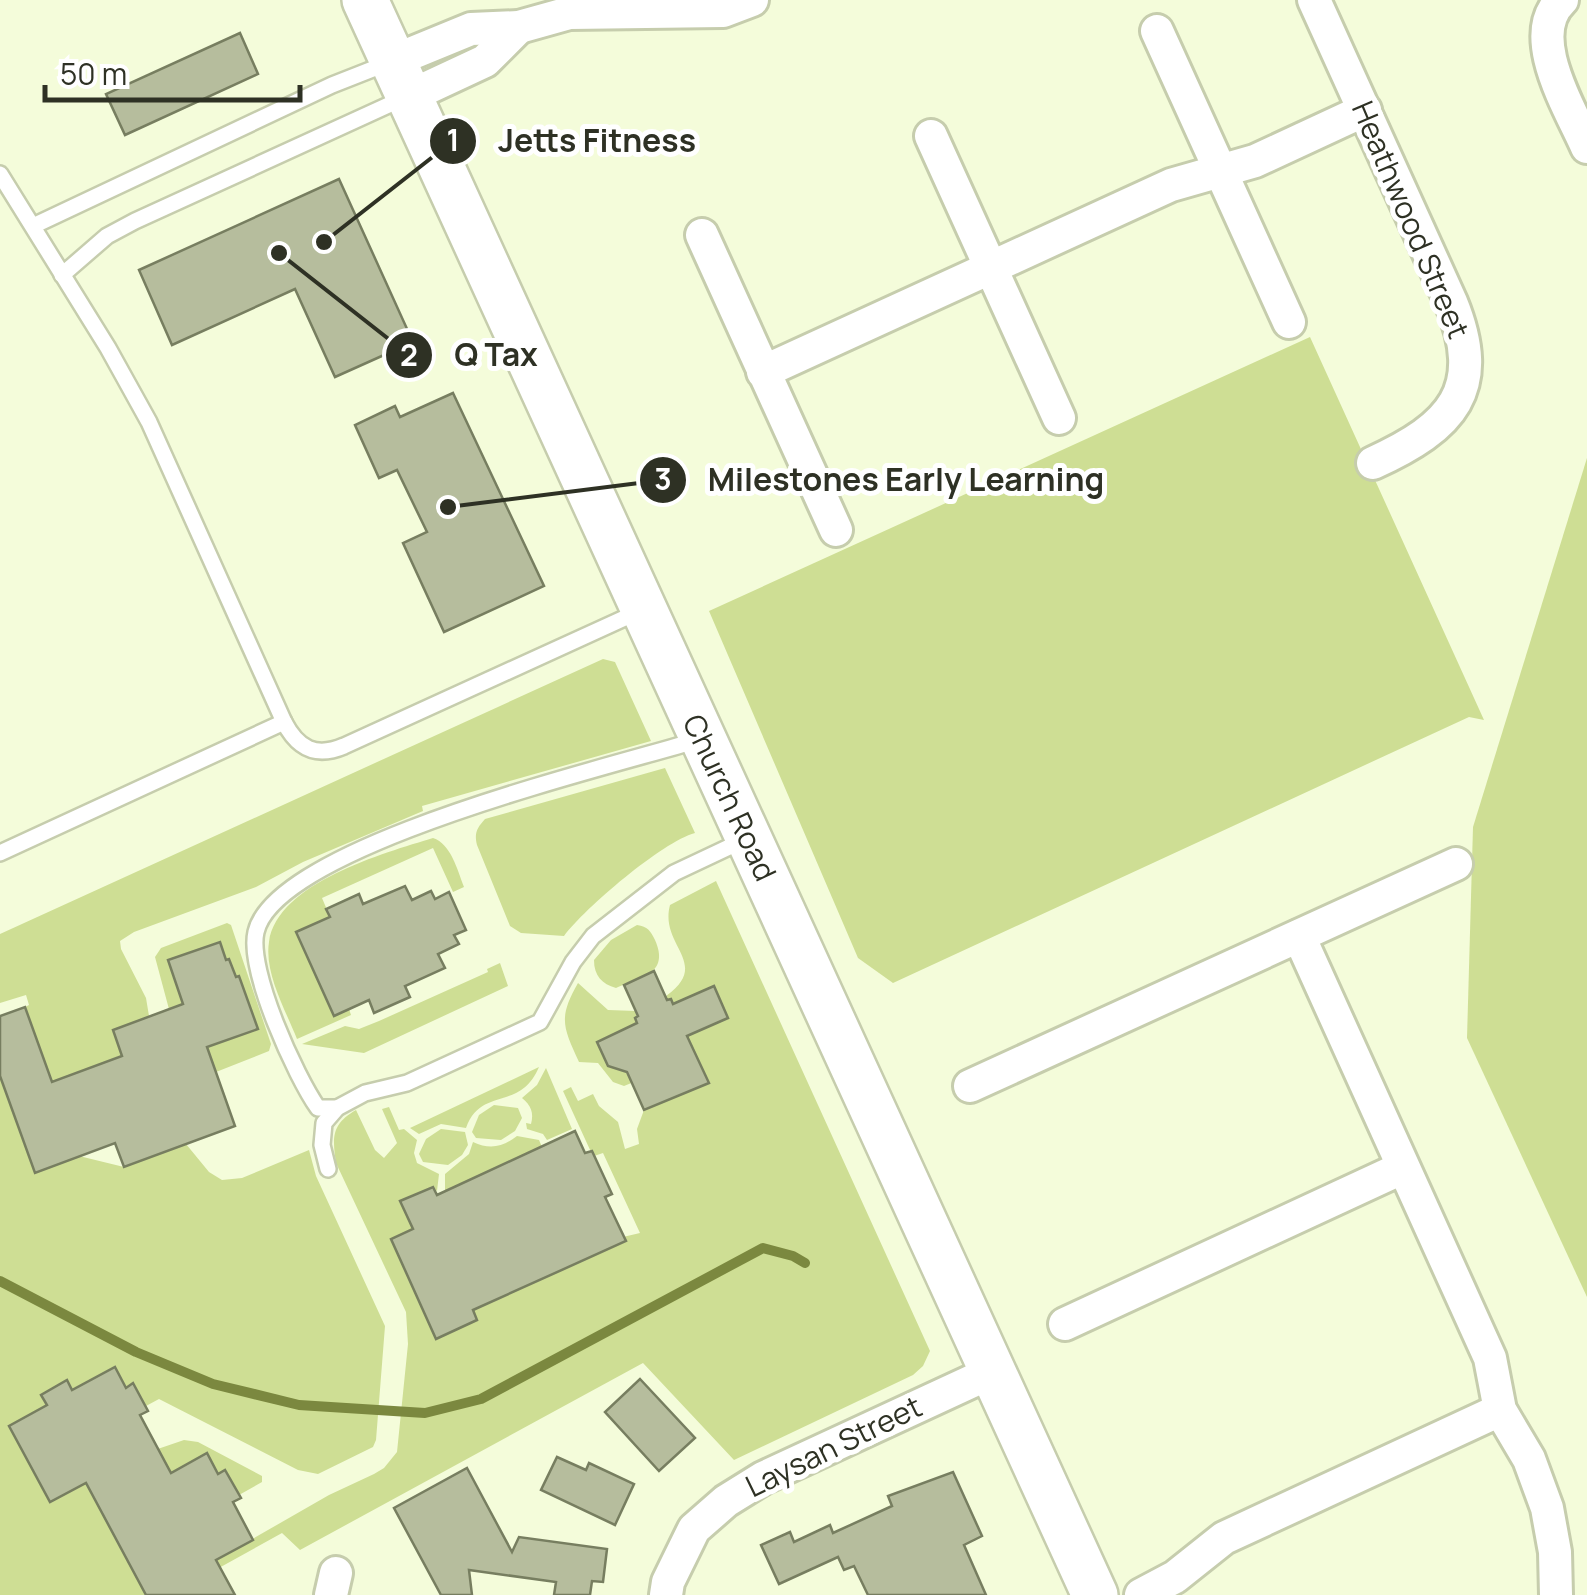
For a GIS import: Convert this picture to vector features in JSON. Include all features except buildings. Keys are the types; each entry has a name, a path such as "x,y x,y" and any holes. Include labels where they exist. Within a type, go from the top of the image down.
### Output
{"street":[{"name":"Church Road","path":"365,0 1095,1595"},
{"path":"401,78 485,62 519,27 569,13 723,11 752,0"},
{"name":"Heathwood Street","path":"1314,0 1451,302 1466,348 1465,370 1450,412 1425,437 1374,463"},
{"path":"1562,0 1550,15 1546,29 1548,47 1587,147"},
{"path":"1158,31 1290,322"},
{"path":"763,372 1171,185 1256,161 1365,110"},
{"path":"931,136 1059,418"},
{"path":"702,235 836,530"},
{"path":"970,1086 1456,864"},
{"path":"1299,936 1490,1358 1500,1410 1529,1459 1547,1508 1555,1552 1556,1595"},
{"path":"1065,1324 1402,1168"},
{"name":"Laysan Street","path":"666,1595 668,1582 694,1529 726,1500 763,1478 994,1371"},
{"path":"1141,1595 1175,1577 1236,1531 1500,1410"}],"lane":[{"path":"32,226 315,93 401,78"},
{"path":"62,275 107,236 401,78"},
{"path":"0,174 149,422 284,722 304,748 329,752 643,609"},
{"path":"0,853 284,722"},
{"path":"337,1108 318,1108 301,1084 284,1044 256,960 256,932 267,908 324,866 372,844 448,815 702,739"},
{"path":"328,1169 322,1144 324,1123 337,1108 365,1093 407,1083 540,1022 592,936 674,873 748,838"}],"green space":[{"path":"1310,337 1484,720 1469,717 893,983 858,958 709,611"},
{"path":"1587,458 1587,1297 1467,1038 1473,827"},
{"path":"603,659 615,662 651,741 422,806 423,811 303,862 256,887 134,932 120,941 146,998 149,1016 113,1030 122,1055 89,1068 110,1129 68,1125 25,1007 29,1005 26,995 0,1003 0,934"},
{"path":"665,768 695,833 625,877 564,936 521,933 510,926 477,845 477,831 485,819"},
{"path":"433,838 449,851 464,887 453,892 433,848 322,898 330,917 297,932 334,1015 349,1009 351,1015 297,1039 270,966 269,942 276,921 311,887 362,862"},
{"path":"716,881 930,1351 923,1366 913,1375 734,1460 643,1363 300,1550 282,1533 170,1595 0,1595 0,1076 35,1172 79,1156 124,1167 186,1144 209,1172 222,1180 242,1178 309,1150 316,1176 385,1326 373,1447 318,1474 298,1470 159,1399 146,1406 133,1384 126,1388 114,1367 72,1390 67,1381 42,1394 52,1414 10,1427 50,1502 75,1489 70,1479 184,1440 198,1442 262,1476 262,1482 239,1495 226,1470 218,1474 207,1453 102,1513 143,1588 207,1565 329,1495 374,1474 397,1452 408,1344 406,1312 336,1163 336,1132 348,1115 356,1110 375,1150 384,1158 397,1143 382,1109 389,1107 399,1130 404,1129 417,1140 417,1163 439,1174 437,1191 432,1187 400,1201 413,1229 391,1239 436,1338 476,1320 473,1310 625,1242 623,1237 640,1233 603,1153 594,1156 591,1152 563,1091 571,1087 578,1101 593,1094 599,1106 618,1122 625,1149 639,1144 637,1129 644,1110 708,1083 687,1036 722,1020 667,1000 666,996 684,974 685,964 669,919 670,905"},
{"path":"227,923 231,925 271,1044 269,1051 216,1072 207,1047 257,1028 229,959 226,960 220,943 175,980 188,1019 173,1024 155,957 161,948"},
{"path":"637,925 648,930 655,940 659,960 650,973 616,988 597,975 594,960 611,940"},
{"path":"500,963 508,986 364,1053 302,1044 345,1026 359,1029 379,1021"},
{"path":"578,983 608,1010 636,1011 637,1023 602,1039 599,1046 609,1066 651,1075 624,1086 613,1082 598,1063 579,1062 565,1022 567,1005"},
{"path":"539,1067 522,1090 481,1107 466,1128 441,1124 419,1134 410,1128"},
{"path":"546,1068 572,1129 547,1140 543,1134 527,1129 532,1113 522,1098 537,1085"},
{"path":"494,1105 518,1108 522,1118 515,1131 501,1140 476,1138 472,1132 479,1115"},
{"path":"441,1129 465,1132 468,1145 448,1165 423,1162 419,1154 426,1139"},
{"path":"517,1136 539,1140 542,1147 445,1191 445,1174 469,1154 473,1142 496,1146"}],"waterway":[{"path":"0,1281 136,1352 213,1384 299,1405 425,1413 481,1399 763,1248 805,1263"}],"place":[{"name":"Jetts Fitness","path":"324,242"},
{"name":"Q Tax","path":"279,253"},
{"name":"Milestones Early Learning","path":"448,507"}]}
